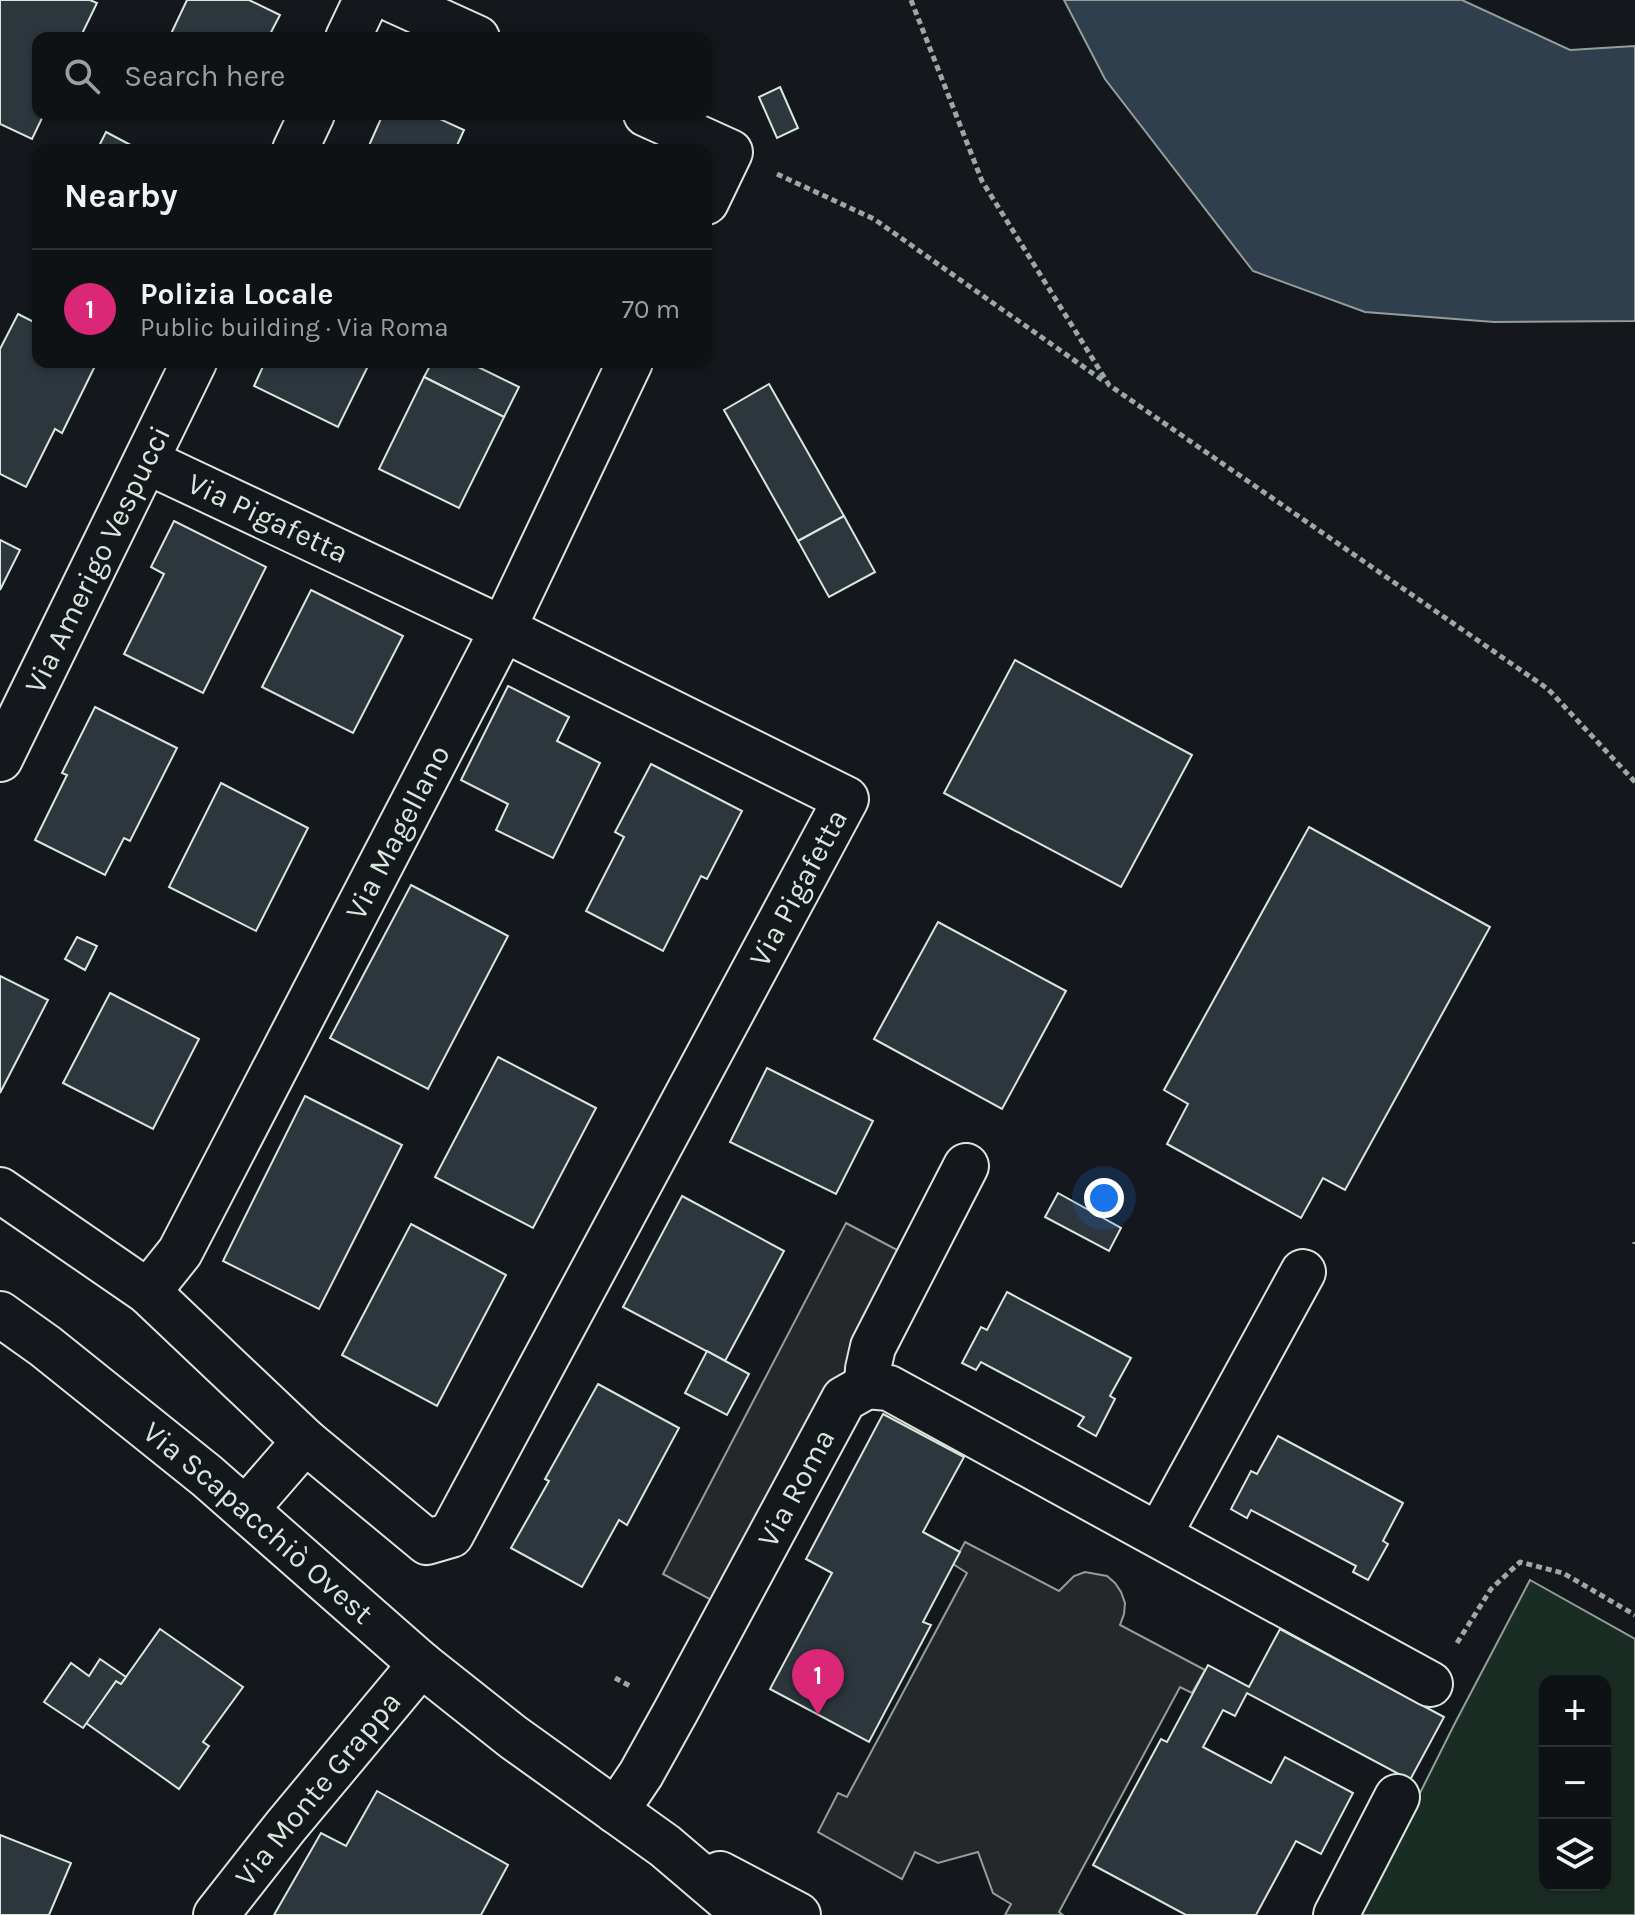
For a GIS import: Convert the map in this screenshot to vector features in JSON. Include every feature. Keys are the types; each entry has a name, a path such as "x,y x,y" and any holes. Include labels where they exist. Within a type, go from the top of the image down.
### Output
{"street":[{"path":"351,32 366,0"},
{"path":"393,0 464,32"},
{"path":"298,144 309,120"},
{"path":"659,120 730,152 712,190"},
{"name":"Via Amerigo Vespucci","path":"0,759 191,368"},
{"name":"Via Magellano","path":"148,1292 180,1252 503,629 627,368"},
{"name":"Via Pigafetta","path":"146,461 503,629 846,799 451,1535 427,1542 305,1441"},
{"path":"966,1166 873,1347 867,1386 889,1388 1430,1684"},
{"path":"0,1190 148,1292 305,1441 246,1509"},
{"path":"1159,1535 1303,1272"},
{"name":"Via Scapacchiò Ovest","path":"0,1314 45,1346 246,1509 421,1664 513,1737 616,1811"},
{"name":"Via Roma","path":"616,1811 641,1774 676,1711 844,1399 867,1386"},
{"name":"Via Monte Grappa","path":"216,1915 421,1664"},
{"path":"1336,1915 1397,1797"},
{"path":"616,1811 665,1846 746,1915"},
{"path":"665,1846 798,1915"}],"path":[{"path":"911,0 982,181 1109,385"},
{"path":"730,152 874,219 1548,689 1635,782"},
{"path":"1430,1684 1491,1589 1520,1562 1563,1573 1635,1615"}],"green space":[{"path":"1530,1580 1635,1639 1635,1915 1359,1915"}],"shaded area":[{"path":"846,1223 918,1261 730,1610 663,1574"},
{"path":"965,1542 1059,1591 1074,1576 1085,1572 1107,1576 1121,1592 1125,1603 1120,1625 1205,1670 1192,1693 1180,1687 1059,1912 1063,1915 1005,1915 1011,1904 993,1893 978,1852 938,1863 915,1852 902,1879 818,1832 838,1793 847,1797 967,1573 953,1564"}],"water":[{"path":"1064,0 1462,0 1570,50 1635,46 1635,321 1494,322 1365,312 1253,271 1105,79"}],"building":[{"path":"0,0 90,0 97,3 83,32 32,32 32,120 41,120 32,139 0,124"},
{"path":"187,0 249,0 280,15 271,32 172,32"},
{"path":"780,87 798,128 777,138 759,97"},
{"path":"380,120 442,120 464,130 458,144 370,144"},
{"path":"106,132 129,144 100,144"},
{"path":"18,314 32,321 32,368 94,368 62,433 55,429 26,487 0,474 0,349"},
{"path":"262,368 367,368 338,427 254,386"},
{"path":"429,368 480,368 519,387 504,417 424,377"},
{"path":"424,377 504,417 459,508 379,469"},
{"path":"769,384 844,516 798,541 724,410"},
{"path":"844,516 875,572 829,597 798,541"},
{"path":"174,521 266,567 203,693 124,654 164,574 151,567"},
{"path":"0,540 20,550 0,590"},
{"path":"311,590 403,636 353,733 262,687"},
{"path":"1015,660 1192,755 1121,887 944,793"},
{"path":"508,686 569,717 557,741 600,763 553,858 496,830 508,804 461,780"},
{"path":"95,707 177,748 130,841 124,838 105,875 35,840 67,775 62,773"},
{"path":"651,764 742,811 707,879 701,876 663,951 586,911 624,837 615,832"},
{"path":"221,783 308,828 256,931 169,887"},
{"path":"1309,827 1490,927 1345,1190 1323,1178 1301,1218 1167,1144 1188,1104 1164,1090"},
{"path":"411,885 508,936 428,1089 330,1038"},
{"path":"938,922 1066,991 1002,1109 874,1039"},
{"path":"77,937 97,946 85,970 65,959"},
{"path":"0,976 48,1000 0,1093"},
{"path":"110,993 199,1039 153,1129 63,1083"},
{"path":"498,1057 596,1108 533,1228 435,1177"},
{"path":"767,1068 873,1121 836,1194 730,1142"},
{"path":"305,1096 402,1145 319,1309 223,1261"},
{"path":"1058,1193 1121,1228 1109,1251 1045,1217"},
{"path":"682,1196 784,1251 725,1361 623,1307"},
{"path":"411,1224 506,1275 437,1406 342,1355"},
{"path":"1007,1292 1131,1358 1110,1396 1115,1399 1096,1436 1078,1426 1084,1417 981,1362 976,1370 962,1363 981,1327 987,1330"},
{"path":"707,1351 749,1374 727,1415 685,1393"},
{"path":"598,1384 679,1428 627,1525 619,1520 582,1587 511,1548"},
{"path":"883,1414 964,1457 923,1532 960,1552 923,1622 931,1625 869,1742 770,1689 832,1573 806,1559"},
{"path":"1278,1436 1403,1503 1383,1541 1388,1544 1368,1580 1353,1572 1356,1566 1251,1510 1247,1518 1231,1509 1251,1471 1257,1474"},
{"path":"160,1629 243,1687 203,1742 209,1746 179,1789 86,1723 116,1681 121,1684"},
{"path":"1280,1629 1444,1717 1410,1780 1247,1693 1235,1716 1223,1710 1203,1747 1271,1783 1285,1757 1353,1793 1321,1854 1296,1841 1256,1915 1186,1915 1093,1865 1161,1739 1167,1742 1208,1665 1249,1687"},
{"path":"100,1659 126,1677 121,1684 116,1681 83,1728 44,1702 71,1663 89,1676"},
{"path":"377,1791 508,1865 481,1915 274,1915 321,1833 346,1846"},
{"path":"0,1835 71,1863 49,1915 0,1915"}],"place":[{"name":"Polizia Locale","path":"818,1715"}]}
